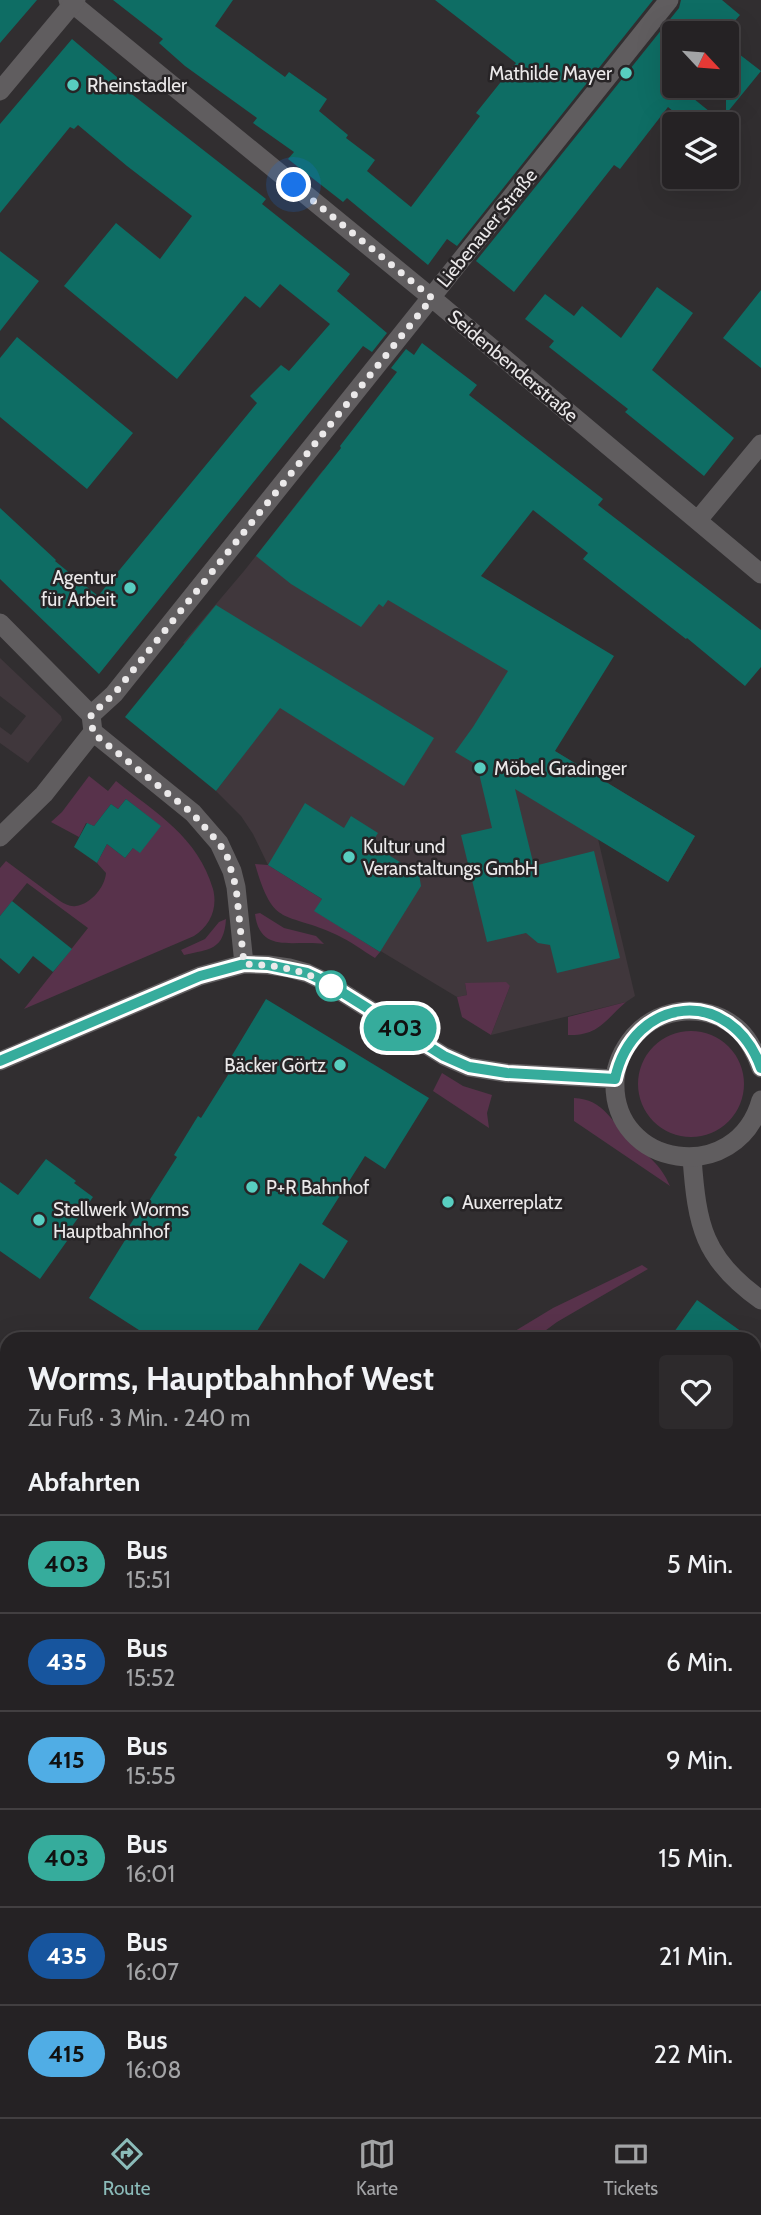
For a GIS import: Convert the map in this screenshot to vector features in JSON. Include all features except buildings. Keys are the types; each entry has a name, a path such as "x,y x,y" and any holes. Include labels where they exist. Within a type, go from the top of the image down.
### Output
{"street":[{"name":"Liebenauer Straße","path":"0,837 44,794 114,694 669,0"},
{"name":"Seidenbenderstraße","path":"72,1 761,574"},
{"path":"0,91 72,1"},
{"path":"698,520 761,444"},
{"path":"0,623 92,724 192,813 219,843 227,856 236,887 244,964"},
{"path":"0,1061 200,976 244,964 268,965 307,973 444,1056 469,1067 507,1073 615,1079"},
{"path":"761,1068 750,1042 730,1023 718,1016 690,1011 662,1016 639,1031 622,1054 615,1079 620,1108 633,1132 653,1149 692,1158 720,1151 732,1144 752,1123 761,1100"},
{"path":"692,1158 699,1219 711,1252 725,1270 761,1300"}],"shaded area":[{"name":"Möbel Gradinger","path":"323,470 364,502 481,576 555,751 695,836 668,882 598,839 635,996 626,1002 491,1035 510,986 465,983 467,995 457,997 314,911 322,898 268,865 241,816 216,791 279,708 226,675 183,643 244,571"},
{"path":"0,658 61,716 62,720 28,763 0,743 0,727 11,735 26,716 0,696"},
{"path":"89,776 108,791 116,781 186,840 206,871 213,889 213,910 208,922 194,936 24,1009 88,928 27,883 0,916 0,868 6,861 62,902 72,906 82,905 96,894 103,884 106,873 97,863 107,844 125,858 160,826 126,799 118,809 111,804 94,826 86,823 79,837 51,822 62,812"},
{"path":"255,864 268,865 322,899 315,911 380,952 375,958 337,935 283,915 268,899"},
{"path":"260,913 284,928 316,936 324,944 271,940 258,927 255,914"},
{"path":"226,919 219,942 208,949 184,955 181,950 205,939 219,922"},
{"path":"506,982 510,986 491,1035 462,1017 457,997 467,995 465,983"},
{"path":"626,1002 594,1030 568,1035 568,1017"},
{"path":"691,1031 711,1035 729,1046 740,1064 744,1084 740,1104 729,1122 711,1133 691,1137 671,1133 653,1122 642,1104 638,1084 642,1064 653,1046 671,1035"},
{"path":"442,1073 463,1086 492,1095 487,1113 489,1128 433,1091"},
{"path":"574,1098 584,1099 600,1107 658,1166 670,1186 574,1121"},
{"path":"642,1265 648,1269 543,1332 514,1332 553,1308"}],"bus line":[{"name":"403","path":"0,1061 200,976 244,964 289,968 307,973 444,1056 469,1067 507,1073 615,1079 622,1054 639,1031 662,1016 690,1011 718,1016 730,1023 750,1042 761,1068"}],"place":[{"name":"Mathilde Mayer","path":"626,73"},
{"name":"Rheinstadler","path":"73,85"},
{"name":"Agentur für Arbeit","path":"130,588"},
{"name":"Möbel Gradinger","path":"480,768"},
{"name":"Kultur und Veranstaltungs GmbH","path":"349,857"},
{"name":"Bäcker Görtz","path":"340,1065"},
{"name":"P+R Bahnhof","path":"252,1187"},
{"name":"Auxerreplatz","path":"448,1202"},
{"name":"Stellwerk Worms Hauptbahnhof","path":"39,1220"}],"route":[{"path":"294,185 432,298 114,694 91,715 93,733 192,813 227,856 236,887 244,964 289,968 307,973 331,986"}]}
